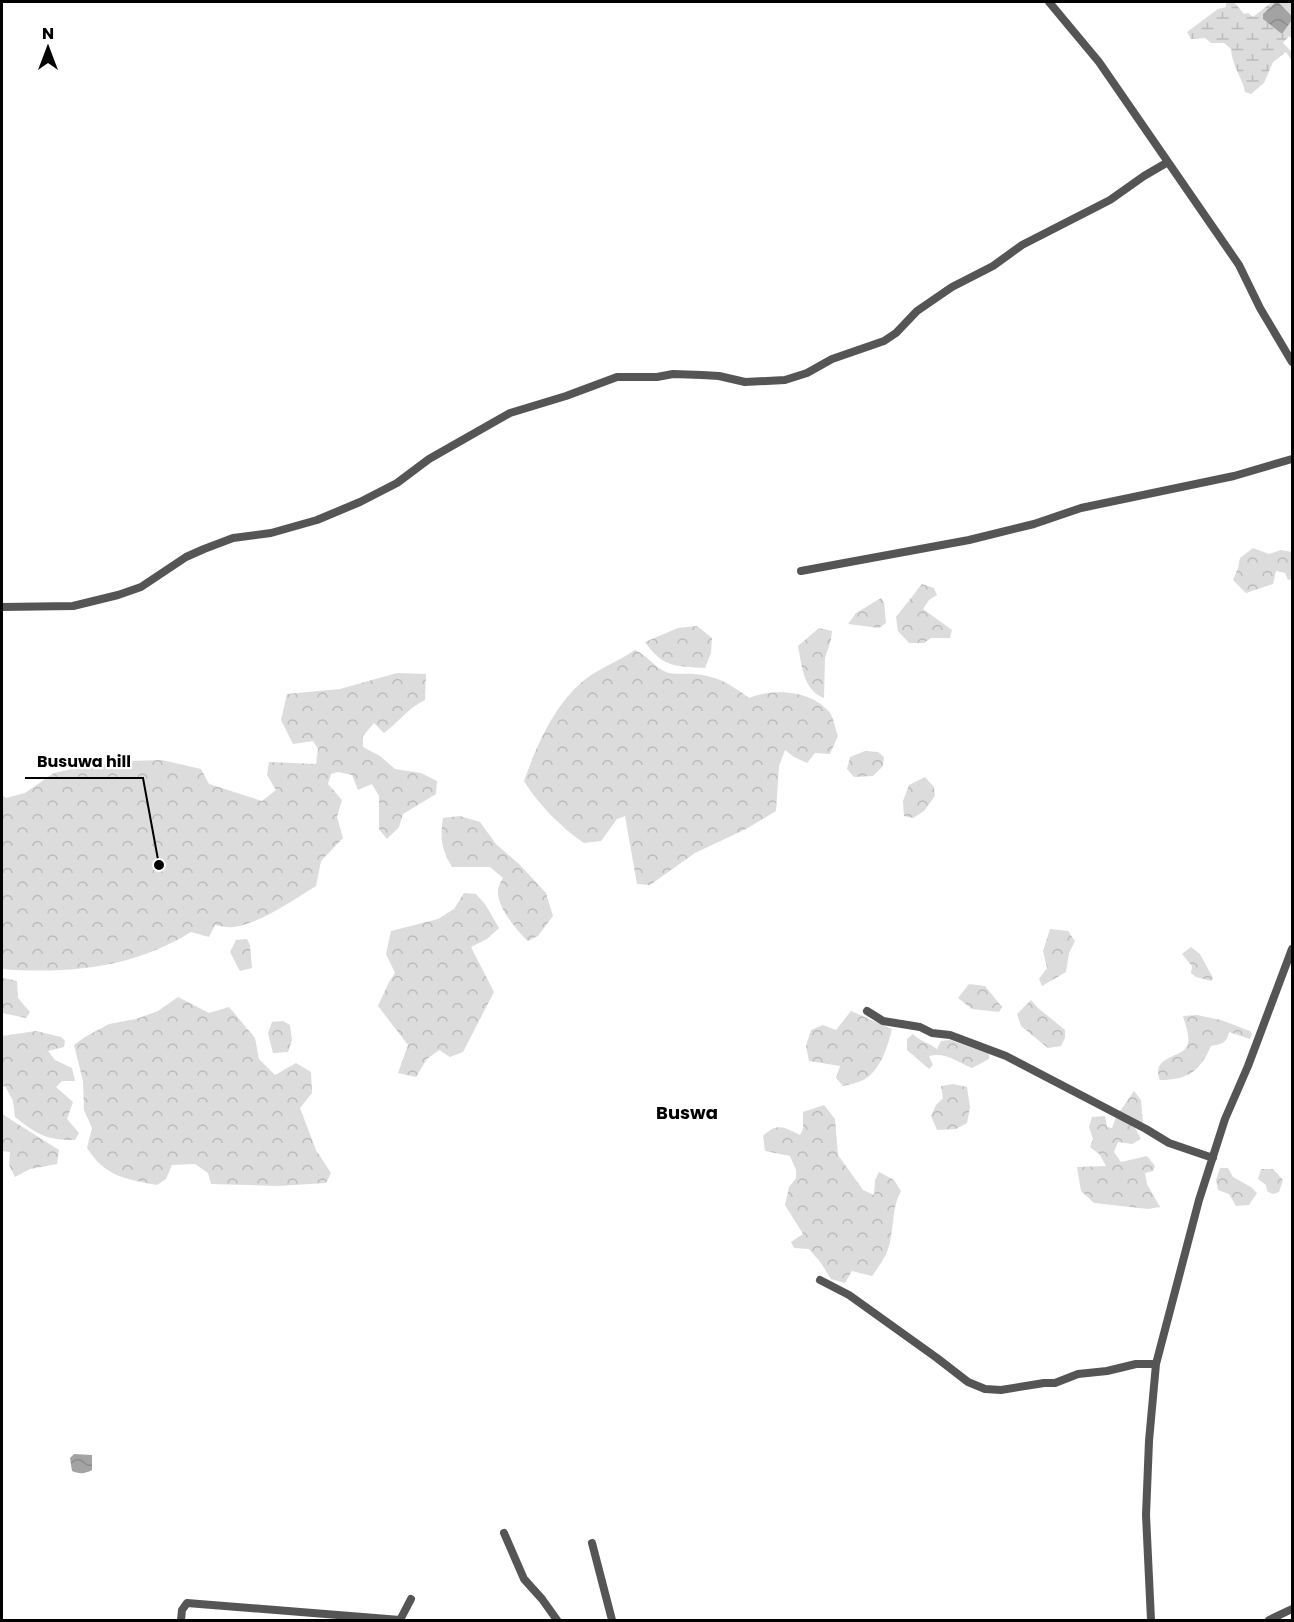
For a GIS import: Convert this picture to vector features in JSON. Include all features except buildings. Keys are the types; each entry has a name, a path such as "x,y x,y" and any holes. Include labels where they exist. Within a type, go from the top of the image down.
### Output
{"street":[{"path":"1050,2 1099,62 1239,265 1260,308 1293,362"},
{"path":"2,607 73,606 141,587 186,557 232,538 271,533 316,520 360,502 397,483 429,459 510,413 617,377 702,375 745,382 786,380 807,373 832,359 884,341 896,333 917,311 952,287 993,266 1022,245 1110,200 1168,162"},
{"path":"801,572 969,540 1034,524 1081,508 1234,476 1293,459"},
{"path":"1151,1620 1146,1515 1149,1441 1156,1364 1187,1244 1213,1158 1226,1119 1293,949"},
{"path":"867,1011 883,1021 950,1035 1006,1056 1169,1143 1213,1158"},
{"path":"820,1280 849,1295 968,1382 985,1389 1001,1390 1055,1383 1078,1374 1107,1371 1136,1364 1156,1364"},
{"path":"504,1533 524,1579 557,1620"},
{"path":"592,1543 612,1620"},
{"path":"181,1620 182,1610 187,1604 400,1620 411,1599"},
{"path":"1269,1620 1293,1609"}],"green space":[{"path":"1226,2 1234,2 1244,14 1248,13 1253,17 1272,2 1292,2 1292,16 1279,3 1272,5 1263,16 1282,34 1292,20 1292,39 1289,36 1283,43 1292,52 1292,61 1286,52 1273,62 1264,83 1251,94 1245,92 1233,61 1231,49 1224,43 1211,43 1205,38 1191,39 1187,32 1218,9 1226,7"},
{"path":"1253,548 1269,554 1281,550 1292,552 1292,579 1288,580 1285,573 1276,571 1273,584 1246,593 1233,580 1240,558"},
{"path":"922,584 934,588 937,595 929,600 923,609 952,630 950,638 931,638 924,643 909,643 898,631 896,617"},
{"path":"881,598 884,602 886,623 879,628 848,624 856,613"},
{"path":"697,626 712,638 711,653 705,668 686,667 664,661 645,642 678,628"},
{"path":"819,628 832,631 825,658 824,698 817,694 808,683 802,669 798,646"},
{"path":"635,650 666,672 702,675 717,679 749,698 780,692 792,693 813,700 830,713 838,736 830,754 815,753 807,763 785,750 779,766 776,811 746,829 695,853 650,885 637,884 625,816 617,819 601,841 584,843 551,815 524,781 547,727 572,691 588,677"},
{"path":"397,673 426,674 425,700 413,707 384,733 374,723 363,736 363,747 380,756 395,769 421,773 437,781 436,794 403,814 399,827 387,839 379,829 379,796 372,784 358,790 352,775 338,772 331,774 328,784 342,800 337,817 343,838 321,861 316,886 287,904 256,921 232,927 215,925 209,937 191,932 146,954 123,961 76,969 2,969 2,795 6,798 25,793 54,773 128,761 162,760 201,769 209,784 262,801 276,790 267,775 269,762 316,764 318,749 313,741 293,744 281,720 287,694 340,689"},
{"path":"865,751 878,752 884,757 883,766 873,776 854,777 847,769 850,757"},
{"path":"925,777 934,787 935,796 924,811 913,818 904,816 903,801 909,785"},
{"path":"460,816 480,822 496,844 519,864 546,893 553,916 538,936 528,941 508,918 498,891 503,878 490,867 452,867 442,843 443,818"},
{"path":"464,893 476,894 485,904 499,928 487,939 471,947 494,992 463,1052 450,1057 439,1050 427,1059 416,1077 398,1073 408,1045 378,1006 395,973 386,954 391,931 438,919 454,909"},
{"path":"1050,929 1068,931 1075,941 1069,953 1066,972 1042,986 1039,979 1047,968 1043,951"},
{"path":"247,939 250,945 252,968 240,971 230,952 236,940"},
{"path":"1191,947 1200,954 1213,978 1211,981 1196,977 1191,973 1192,966 1182,954"},
{"path":"4,978 17,981 18,998 30,1012 26,1018 2,1013 2,980"},
{"path":"969,984 985,986 1002,1007 999,1012 972,1009 958,998"},
{"path":"178,997 209,1013 229,1007 255,1038 259,1059 275,1075 296,1063 311,1072 312,1093 300,1108 316,1150 331,1173 326,1183 278,1186 211,1184 208,1173 195,1164 172,1165 166,1179 157,1185 117,1175 94,1158 87,1148 92,1128 84,1110 83,1081 74,1045 109,1024 136,1019 158,1011"},
{"path":"1031,1000 1065,1030 1065,1038 1061,1046 1048,1048 1021,1026 1017,1014"},
{"path":"851,1011 892,1029 886,1050 874,1071 863,1080 843,1086 836,1078 840,1066 809,1061 806,1046 811,1030 823,1025 836,1030"},
{"path":"1197,1015 1221,1020 1250,1031 1252,1034 1250,1039 1229,1032 1227,1039 1218,1045 1211,1046 1202,1062 1192,1072 1170,1080 1160,1080 1159,1066 1187,1046 1188,1034 1183,1016"},
{"path":"283,1021 290,1025 292,1040 288,1052 273,1053 268,1033 272,1022"},
{"path":"36,1031 61,1037 65,1041 64,1047 48,1051 55,1060 72,1068 75,1081 62,1081 56,1087 73,1102 67,1119 79,1133 75,1140 49,1137 23,1123 15,1117 13,1101 5,1086 2,1087 2,1036"},
{"path":"913,1034 937,1049 941,1041 950,1040 989,1054 989,1059 972,1068 946,1056 929,1056 933,1065 929,1069 907,1050 907,1039"},
{"path":"953,1084 967,1087 970,1107 967,1123 956,1129 937,1130 931,1116 936,1105 943,1098 941,1086"},
{"path":"1134,1091 1141,1100 1143,1123 1134,1126 1141,1139 1132,1144 1118,1142 1114,1152 1121,1162 1147,1156 1155,1166 1153,1171 1145,1173 1147,1184 1160,1207 1148,1209 1094,1203 1081,1191 1077,1167 1106,1166 1100,1155 1090,1147 1093,1139 1089,1127 1092,1117 1105,1116 1107,1127 1112,1128 1116,1117"},
{"path":"824,1105 835,1119 838,1155 863,1190 874,1195 875,1180 879,1172 894,1180 901,1191 895,1210 889,1247 883,1260 872,1276 852,1271 845,1283 831,1279 809,1249 794,1248 791,1242 803,1234 785,1205 789,1187 796,1178 796,1170 790,1156 765,1151 763,1136 777,1127 800,1135 803,1129 803,1112"},
{"path":"2,1114 59,1150 57,1164 30,1169 15,1177 9,1165 10,1152 2,1151"},
{"path":"1220,1168 1228,1168 1233,1177 1257,1193 1249,1205 1236,1206 1229,1194 1218,1190 1216,1180"},
{"path":"1261,1169 1273,1169 1283,1180 1279,1192 1273,1194 1267,1191 1266,1185 1258,1179"}],"water":[{"path":"1276,2 1292,16 1292,20 1282,34 1263,19 1263,14"},
{"path":"74,1454 92,1455 92,1470 82,1473 72,1471 70,1458"}],"place":[{"name":"Busuwa hill","path":"159,865"}],"district":[{"name":"Buswa","path":"687,1112"}]}
